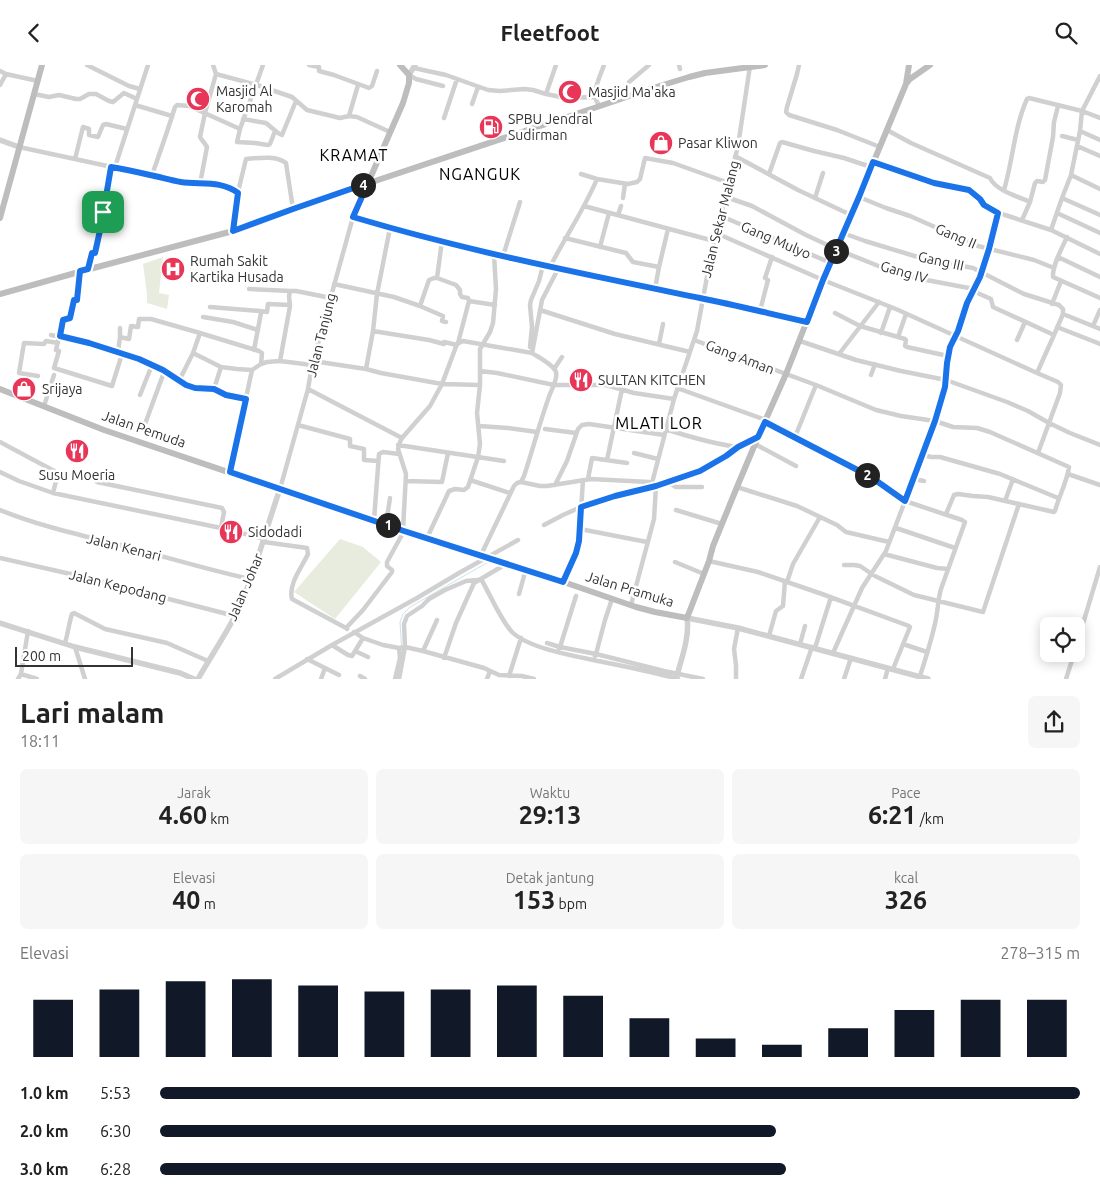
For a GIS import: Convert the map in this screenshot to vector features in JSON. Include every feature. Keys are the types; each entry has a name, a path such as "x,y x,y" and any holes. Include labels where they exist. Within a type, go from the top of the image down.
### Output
{"main road":[{"path":"0,219 42,65"},
{"path":"368,183 409,83 409,75 400,65"},
{"path":"0,294 233,231 368,183 689,77 765,65"},
{"path":"906,85 910,65"},
{"path":"688,615 737,487 906,85 910,79 930,65"},
{"name":"Jalan Pemuda","path":"0,389 104,430 280,489"},
{"name":"Jalan Pramuka","path":"280,489 483,558 505,562 631,605 655,612 688,615"}],"street":[{"path":"87,65 140,89"},
{"path":"88,269 92,253 95,253 113,167 148,65"},
{"path":"200,184 207,147 200,137 216,74 213,65"},
{"path":"263,65 236,141 268,145 275,131"},
{"path":"309,65 318,67 320,71 370,88 377,71"},
{"path":"546,94 556,65"},
{"path":"600,107 594,97 604,65"},
{"path":"629,82 649,65"},
{"path":"799,65 786,112 789,115 837,130 880,147"},
{"path":"443,87 409,75 414,67 458,79 488,90 524,89 566,98 594,97"},
{"name":"Jalan Sekar Malang","path":"631,605 652,529 655,512 654,484 658,459 677,388 694,340 714,241 738,145 750,67"},
{"path":"0,71 38,81"},
{"path":"0,85 6,74"},
{"path":"216,74 292,97 307,110 340,118 357,117 390,132"},
{"path":"1051,230 1071,175 1082,111 1100,76"},
{"path":"444,118 458,79"},
{"path":"349,116 358,85"},
{"path":"472,105 478,87"},
{"path":"34,94 49,97 59,95 80,99 89,94 96,94 113,102 124,93 137,99"},
{"path":"1004,190 1026,100 1029,98 1082,111 1100,119"},
{"path":"243,119 266,123 280,135 283,134 296,101"},
{"path":"135,105 172,116"},
{"path":"152,175 177,105 189,106 240,129"},
{"path":"1022,220 1036,181 1043,182 1045,180 1058,106"},
{"path":"75,159 83,127 89,129 89,135 98,137 103,125 106,123 127,129"},
{"path":"887,130 911,143 990,178 993,183 1004,190 1030,202"},
{"path":"1080,131 1100,140"},
{"path":"1062,136 1078,140"},
{"path":"0,140 19,147 176,181 224,185 238,193"},
{"path":"769,174 782,142 934,183 969,190 984,205 998,213 1051,230 1100,254"},
{"path":"1077,146 1100,156"},
{"path":"735,156 850,215"},
{"path":"581,174 597,179 633,184 637,182 641,174 645,158 673,163 729,183"},
{"path":"233,231 238,193 246,159 280,160 286,163 293,209"},
{"path":"814,198 823,173"},
{"path":"1071,175 1100,189"},
{"path":"550,267 597,179"},
{"name":"Jalan Tanjung","path":"280,489 353,217 368,183"},
{"path":"623,198 625,183"},
{"name":"Gang IV","path":"726,197 752,206 836,249 903,275 974,290 991,299 993,307 1054,335"},
{"name":"Gang II","path":"859,197 989,249 1034,260 1054,268"},
{"path":"1062,198 1100,215"},
{"path":"503,256 520,203"},
{"path":"584,206 714,241"},
{"path":"618,215 621,206"},
{"path":"103,212 122,218"},
{"path":"600,247 609,213"},
{"path":"833,653 862,588 884,554 896,528 935,421 946,381 950,347 981,272 998,213"},
{"path":"1057,213 1100,233"},
{"name":"Gang Mulyo","path":"721,216 831,263"},
{"path":"353,217 390,228 558,269 702,298 807,322"},
{"path":"366,369 377,294 390,228"},
{"path":"655,289 668,229"},
{"path":"716,233 956,335 1058,381 1061,385 1060,393 1038,453"},
{"name":"Gang III","path":"843,233 905,253 951,265 966,266 1024,294 1062,307 1064,309 1063,314"},
{"path":"1066,237 1052,274 1053,277 1100,299"},
{"path":"565,238 626,254 634,262 659,267"},
{"path":"438,278 442,241"},
{"path":"427,538 449,491 466,489 478,457 481,438 477,413 480,385 480,349 493,323 496,289 494,254"},
{"path":"760,311 768,280 765,278 772,257"},
{"path":"1058,257 1100,277"},
{"path":"530,353 532,327 530,305 543,265"},
{"path":"530,353 542,300 558,269"},
{"path":"80,271 77,300 74,300 70,318 63,320 54,368 112,386 120,353 120,328"},
{"path":"420,306 429,280 434,278 456,285 462,297 469,301 495,305"},
{"path":"1052,304 1060,281"},
{"path":"334,284 394,297 443,316 442,321 446,322"},
{"path":"249,289 290,291 331,298"},
{"path":"280,361 290,305 290,291"},
{"path":"346,628 363,610 392,571 387,567 387,562 403,530 406,481 398,445 430,406 442,384 457,345 469,301"},
{"path":"839,354 879,302"},
{"path":"210,307 267,312 268,304 290,305"},
{"path":"881,333 890,307"},
{"path":"540,310 615,334 690,352"},
{"path":"1094,326 1100,310"},
{"path":"254,350 260,311"},
{"path":"834,313 860,326 906,339 905,346 907,347 948,356"},
{"path":"898,337 906,314"},
{"path":"1037,373 1063,314 1100,329"},
{"path":"203,317 233,322 258,330"},
{"path":"120,337 130,339 131,326 138,327 140,319 151,319 261,352 262,363"},
{"path":"1017,340 1025,322"},
{"path":"658,344 663,323"},
{"path":"1057,327 1100,344"},
{"path":"373,331 444,344 444,342 457,345 463,341 530,353 556,371 554,385 521,482"},
{"path":"179,381 193,353 200,333"},
{"path":"51,335 89,343 120,353 163,370 179,381 195,388 214,389 226,395 246,399"},
{"name":"Gang Aman","path":"694,340 816,385 876,410 935,421 953,427 977,428 990,432 1068,467 1068,474"},
{"path":"38,376 19,373 24,343 44,344 46,341 58,343"},
{"path":"800,341 875,365 946,381 1007,402 1070,433 1100,445"},
{"path":"193,353 220,367 252,370 267,362 313,363 366,369 442,384 480,385"},
{"path":"554,369 562,357"},
{"path":"140,395 152,365"},
{"path":"871,375 875,365"},
{"path":"214,389 220,367"},
{"path":"145,424 163,375 163,370"},
{"path":"230,472 252,370"},
{"path":"480,371 554,385 606,385 634,393 674,399"},
{"path":"44,406 54,375"},
{"path":"795,437 816,385"},
{"path":"677,388 766,421 871,477 905,501 965,521 940,589 940,601 920,676"},
{"path":"308,389 402,438"},
{"path":"607,460 622,389"},
{"path":"556,485 580,426 586,424 664,435"},
{"path":"298,425 350,439 350,446 364,449 364,467"},
{"path":"478,426 537,432"},
{"path":"545,429 576,433"},
{"path":"666,429 697,440 738,447"},
{"path":"544,525 581,507 700,471 738,447 757,441 796,466"},
{"path":"0,443 58,473 53,493"},
{"path":"398,445 504,461"},
{"path":"374,520 378,456 383,452 399,454"},
{"path":"406,481 442,482 448,453"},
{"path":"634,453 658,459"},
{"path":"923,455 940,457 1013,479 1058,499"},
{"path":"563,582 576,553 579,541 581,507 591,458 627,463"},
{"path":"364,460 378,461"},
{"path":"0,472 53,493 221,528 264,540 306,547 308,554 295,578 291,593 292,599 353,633 382,645 423,651 499,675 530,678"},
{"path":"946,514 956,494 982,496 1054,512 1068,474 1100,485"},
{"path":"483,558 515,484 521,482 556,485 586,479 654,484"},
{"path":"914,479 924,481"},
{"path":"1005,501 1013,479"},
{"path":"470,480 510,493"},
{"path":"97,482 222,509 224,511 221,528"},
{"path":"668,482 676,487 702,487"},
{"path":"737,487 797,506 838,526 846,532 889,543"},
{"name":"Jalan Johar","path":"198,679 235,616 264,540 280,489"},
{"path":"386,524 390,499"},
{"path":"844,565 856,565 910,593 984,611 1019,504"},
{"name":"Jalan Kenari","path":"0,510 54,529 250,579"},
{"path":"676,510 722,524"},
{"path":"769,636 776,611 783,606 786,582 793,564 820,517"},
{"path":"896,528 955,548"},
{"path":"580,529 648,542"},
{"path":"275,679 282,677 307,659 353,633 417,599 483,558 518,540"},
{"path":"884,554 948,569"},
{"name":"Jalan Kepodang","path":"0,558 235,616"},
{"path":"709,561 758,572 909,625 910,627 903,644 885,679"},
{"path":"444,657 456,623 473,585 501,567 505,562"},
{"path":"675,562 704,573"},
{"path":"1085,617 1100,567"},
{"path":"519,594 526,569"},
{"path":"399,679 404,624 407,616 428,599 470,579 482,578"},
{"path":"482,578 508,626 521,638 543,647 595,657 677,677 704,679"},
{"path":"559,650 576,596"},
{"path":"800,679 818,636 830,597"},
{"path":"417,599 421,605"},
{"path":"595,657 612,599"},
{"path":"65,643 71,617 74,613 105,629 167,643 208,661"},
{"path":"677,677 685,642 688,615 928,679"},
{"path":"423,651 437,620"},
{"path":"0,623 75,647 180,673 194,679"},
{"path":"800,644 805,626"},
{"path":"736,679 734,649 738,628"},
{"path":"28,631 20,676 37,679"},
{"path":"332,645 352,656 363,638"},
{"path":"509,675 521,638"},
{"path":"547,643 559,650"},
{"path":"903,644 927,652"},
{"path":"75,647 85,679"},
{"path":"395,679 402,647"},
{"path":"355,651 368,657"},
{"path":"844,679 851,658"},
{"path":"307,659 339,675"},
{"path":"1066,679 1071,662"},
{"path":"321,679 325,668"},
{"path":"488,679 490,671"}],"shaded area":[{"path":"163,257 159,293 169,295 167,309 147,303 143,264"},
{"path":"340,539 363,547 381,562 335,619 294,592"}],"waterway":[{"path":"402,654 400,622 403,614 410,607 490,561"}],"place":[{"name":"Masjid Ma'aka","path":"570,92"},
{"name":"Masjid Al Karomah","path":"198,99"},
{"name":"SPBU Jendral Sudirman","path":"491,127"},
{"name":"Pasar Kliwon","path":"661,143"},
{"name":"Rumah Sakit Kartika Husada","path":"173,269"},
{"name":"SULTAN KITCHEN","path":"581,380"},
{"name":"Srijaya","path":"24,389"},
{"name":"Susu Moeria","path":"77,451"},
{"name":"Sidodadi","path":"231,532"}],"district":[{"name":"KRAMAT","path":"354,155"},
{"name":"NGANGUK","path":"480,174"},
{"name":"MLATI LOR","path":"659,423"}],"route":[{"path":"873,162 934,183 969,190 984,205 998,213 980,277 967,303 958,331 950,347 945,387 928,442 905,501 871,477 765,422 758,437 700,471 656,486 581,507 579,541 576,553 563,582 230,472 246,399 226,395 214,389 201,389 186,385 163,370 139,359 60,336 63,320 70,318 74,300 77,300 80,271 88,269 92,253 95,253 103,212 111,167 182,182 212,183 234,189 238,193 233,231 368,183 361,195 353,217 474,250 807,322 873,162"}]}
